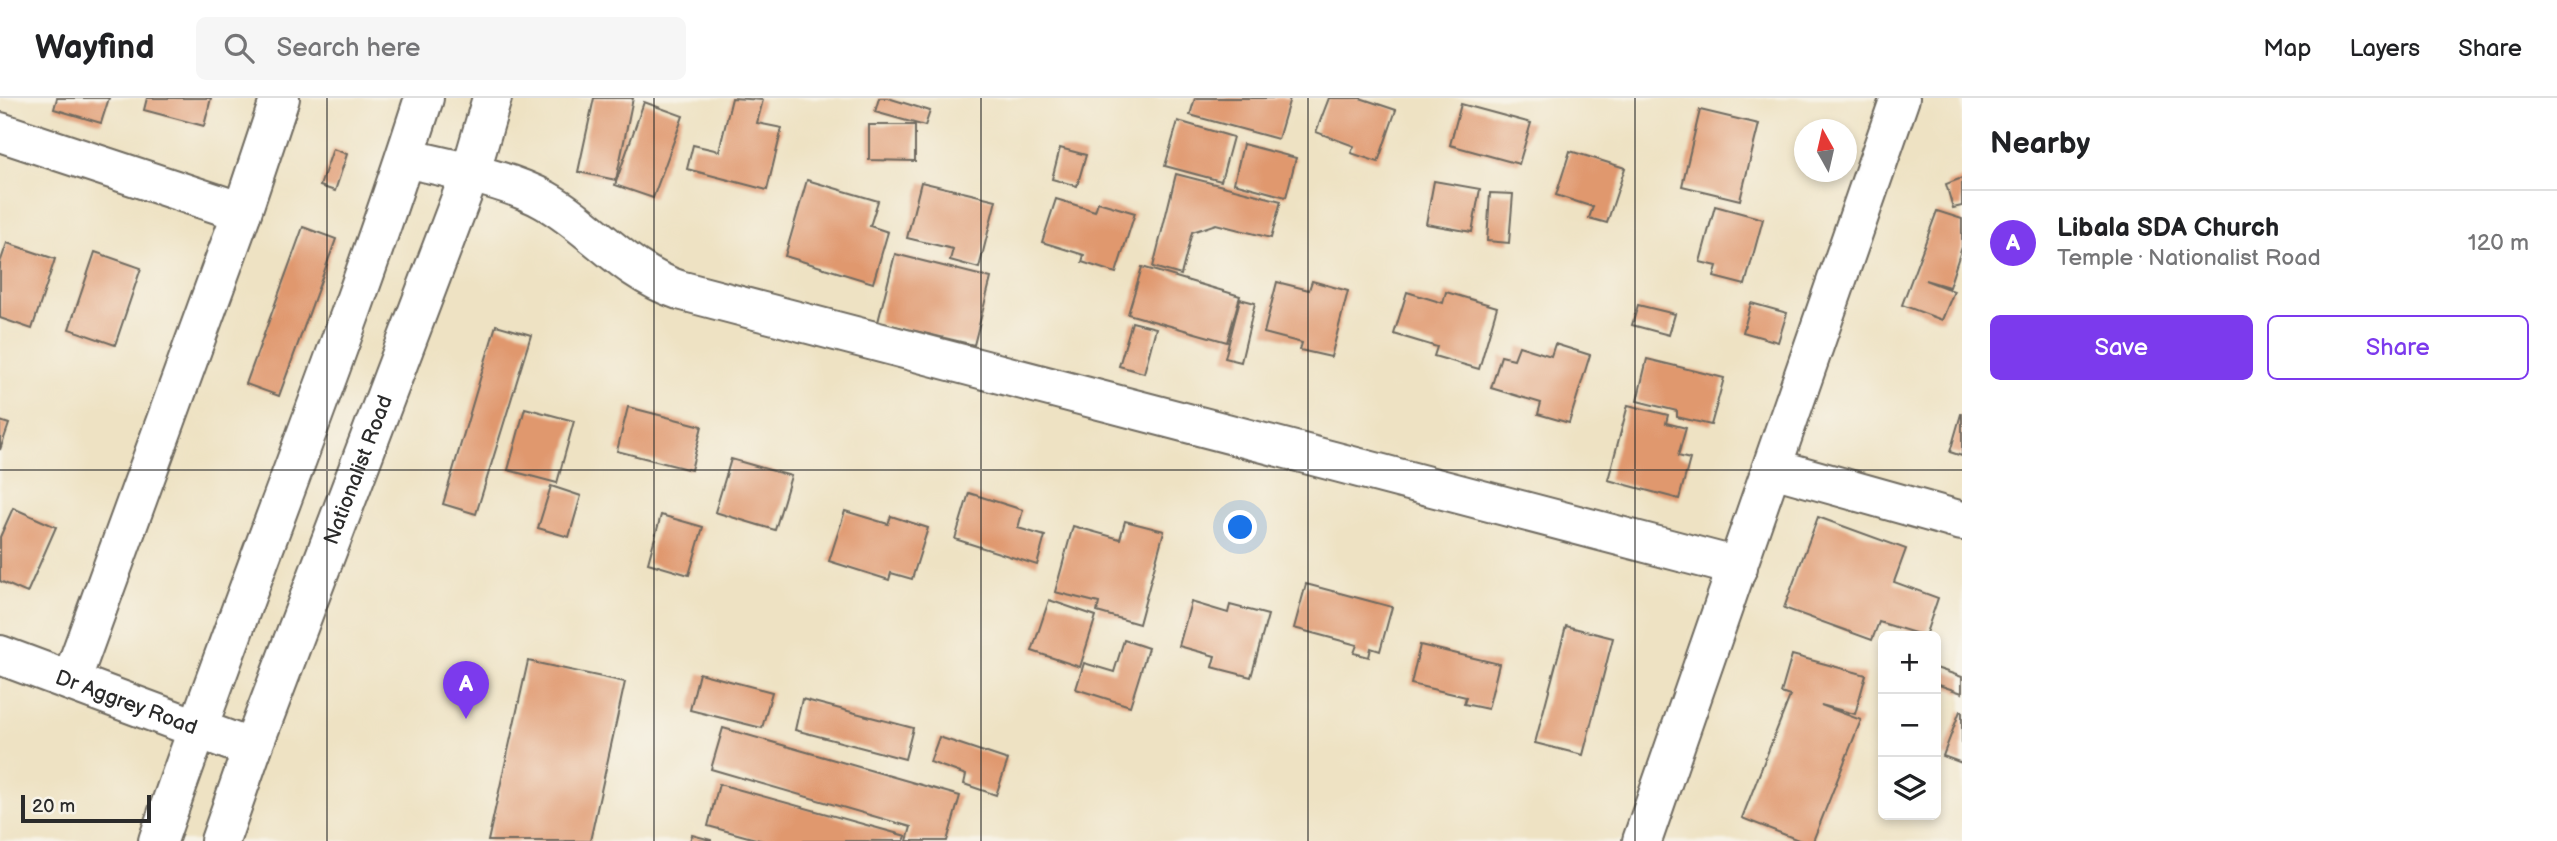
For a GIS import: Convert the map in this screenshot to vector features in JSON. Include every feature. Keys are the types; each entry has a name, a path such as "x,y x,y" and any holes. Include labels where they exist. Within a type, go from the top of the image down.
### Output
{"street":[{"path":"71,681 242,212 280,98"},
{"path":"158,841 196,729 377,242 424,98"},
{"name":"Nationalist Road","path":"220,841 252,749 470,174 492,98"},
{"path":"1642,841 1900,98"},
{"path":"0,132 242,212"},
{"path":"405,158 470,174 544,200 636,270 656,282 679,290 1738,567"},
{"path":"1773,468 1962,521"},
{"name":"Dr Aggrey Road","path":"0,655 252,749"}],"building":[{"path":"57,98 109,98 101,123 54,109"},
{"path":"147,98 211,98 204,126 144,110"},
{"path":"594,98 633,98 616,180 578,172"},
{"path":"732,98 763,100 757,123 782,128 767,190 687,169 693,145 719,151"},
{"path":"879,98 888,98 930,111 925,126 875,112"},
{"path":"1195,98 1290,98 1278,139 1190,115"},
{"path":"1329,98 1360,98 1396,110 1378,162 1351,153 1354,146 1316,132"},
{"path":"644,102 683,116 653,198 615,185"},
{"path":"1461,104 1531,123 1519,164 1450,145"},
{"path":"1700,110 1759,124 1740,200 1682,186"},
{"path":"1178,121 1233,137 1221,181 1165,166"},
{"path":"869,125 915,125 915,161 869,160"},
{"path":"1243,144 1296,158 1286,197 1234,183"},
{"path":"1060,148 1086,155 1077,186 1052,179"},
{"path":"333,149 347,154 335,191 320,186"},
{"path":"1570,151 1625,168 1607,223 1589,218 1593,207 1556,195"},
{"path":"1176,174 1281,201 1271,238 1216,224 1192,232 1181,275 1153,267"},
{"path":"1962,178 1962,206 1953,208 1946,184"},
{"path":"807,180 878,201 870,226 888,232 873,283 785,256"},
{"path":"1434,181 1480,189 1472,232 1426,224"},
{"path":"921,182 996,200 979,268 950,260 953,249 907,238"},
{"path":"1490,193 1513,194 1509,243 1487,241"},
{"path":"1056,199 1095,211 1098,202 1135,213 1116,273 1082,262 1084,255 1042,242"},
{"path":"1715,206 1763,219 1745,285 1714,277 1717,266 1700,262"},
{"path":"1937,211 1962,219 1962,247 1949,287 1925,280 1954,291 1942,320 1902,305"},
{"path":"303,227 336,239 279,396 246,384"},
{"path":"7,243 55,259 32,329 0,318 0,263"},
{"path":"95,252 141,268 115,345 69,329"},
{"path":"895,254 991,278 974,345 878,322"},
{"path":"1142,267 1240,296 1227,342 1128,314"},
{"path":"1312,281 1348,291 1331,357 1300,350 1302,343 1264,333 1277,282 1309,290"},
{"path":"1407,292 1443,303 1446,292 1497,307 1479,369 1434,356 1437,347 1394,334"},
{"path":"1240,299 1255,303 1241,362 1225,358"},
{"path":"1751,303 1787,313 1778,342 1743,332"},
{"path":"1638,305 1675,314 1669,335 1632,325"},
{"path":"1132,322 1156,328 1144,373 1119,366"},
{"path":"496,325 531,335 476,514 443,504"},
{"path":"1555,344 1590,355 1569,423 1538,414 1541,403 1491,388 1501,356 1514,359 1519,346 1551,356"},
{"path":"1647,359 1724,378 1711,425 1677,417 1677,411 1637,401"},
{"path":"1628,405 1668,415 1666,423 1686,428 1678,456 1690,459 1679,499 1608,480"},
{"path":"628,407 702,426 691,470 617,451"},
{"path":"525,408 574,421 557,483 508,470"},
{"path":"1962,414 1962,456 1950,452"},
{"path":"0,421 9,424 0,450"},
{"path":"731,459 791,476 775,530 715,512"},
{"path":"551,486 581,496 569,537 538,528"},
{"path":"969,493 1023,510 1018,528 1045,536 1037,565 955,539"},
{"path":"13,508 56,527 27,593 0,581 0,537"},
{"path":"845,511 888,524 891,516 928,528 912,579 891,573 889,580 829,561"},
{"path":"661,515 703,527 689,575 648,563"},
{"path":"1818,517 1906,549 1894,582 1938,598 1927,631 1909,631 1879,622 1872,640 1784,608"},
{"path":"1125,521 1164,531 1139,624 1097,612 1099,603 1055,592 1073,526 1120,539"},
{"path":"1306,584 1392,607 1380,651 1371,648 1369,657 1354,653 1357,645 1294,628"},
{"path":"1049,600 1096,616 1080,667 1032,651"},
{"path":"1191,602 1228,613 1230,605 1268,615 1251,677 1212,667 1215,656 1179,646"},
{"path":"1566,626 1613,638 1583,755 1535,743"},
{"path":"1124,640 1148,648 1130,706 1076,689 1084,663 1114,672"},
{"path":"1420,645 1499,664 1488,709 1464,704 1466,697 1411,684"},
{"path":"1792,655 1866,675 1855,714 1821,705 1861,720 1813,841 1801,841 1742,818 1790,696 1781,693"},
{"path":"528,661 625,682 590,841 488,841"},
{"path":"1941,670 1962,677 1962,693 1941,686"},
{"path":"699,673 772,692 762,728 690,710"},
{"path":"802,699 913,728 905,759 795,730"},
{"path":"1960,711 1962,712 1962,763 1943,756"},
{"path":"723,728 960,796 947,841 907,841 911,827 711,769"},
{"path":"939,737 1008,760 996,795 964,784 966,775 930,762"},
{"path":"719,784 906,836 904,841 763,841 708,826"},
{"path":"692,835 711,840 711,841 690,841"}],"place":[{"name":"Libala SDA Church","path":"466,719"}]}
